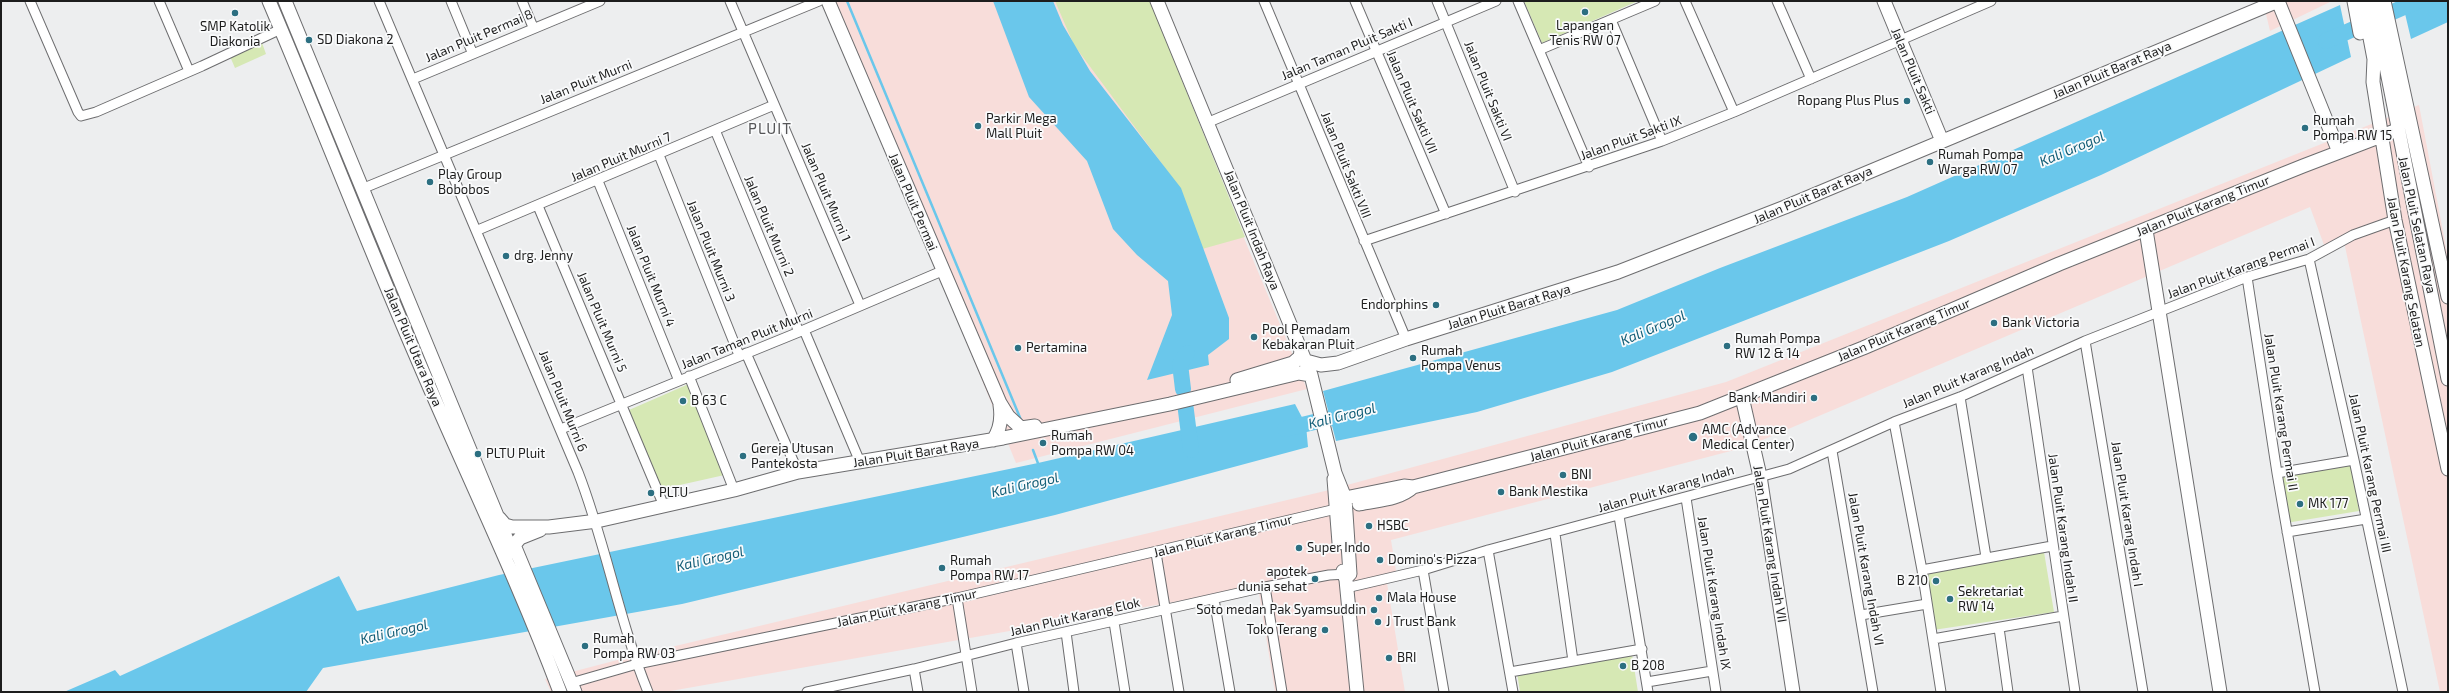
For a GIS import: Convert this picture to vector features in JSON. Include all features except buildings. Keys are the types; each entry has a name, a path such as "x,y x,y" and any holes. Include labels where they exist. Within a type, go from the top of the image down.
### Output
{"street":[{"path":"30,1 78,112 82,116 190,71 281,29"},
{"path":"159,1 190,71"},
{"name":"Jalan Pluit Utara Raya","path":"269,1 398,315 468,476 516,565"},
{"name":"Jalan Pluit Utara Raya","path":"285,1 499,518 516,565 571,689"},
{"name":"Jalan Pluit Murni 6","path":"380,1 478,230 561,429 597,521 637,664 648,692"},
{"path":"451,1 472,52"},
{"path":"522,1 533,27"},
{"name":"Jalan Pluit Murni 1","path":"730,1 860,305"},
{"name":"Jalan Pluit Murni","path":"362,185 446,155 819,1"},
{"name":"Jalan Pluit Permai","path":"828,1 942,271 1000,403"},
{"name":"Jalan Pluit Indah Raya","path":"1158,1 1314,384 1342,504 1346,578 1358,692"},
{"name":"Jalan Pluit Sakti VIII","path":"1264,1 1406,339"},
{"name":"Jalan Pluit Sakti VII","path":"1355,1 1446,214"},
{"name":"Jalan Pluit Sakti VI","path":"1437,1 1515,192"},
{"name":"Jalan Taman Pluit Sakti I","path":"1208,122 1496,1"},
{"path":"1518,1 1589,167"},
{"path":"1539,50 1655,1"},
{"path":"1685,1 1734,112"},
{"path":"1777,1 1811,79"},
{"name":"Jalan Pluit Sakti","path":"1884,1 1942,141"},
{"name":"Jalan Pluit Sakti IX","path":"1364,241 1515,192 1662,141 1734,112 1901,40 1978,3 1991,1"},
{"path":"2278,1 2339,152"},
{"name":"Jalan Pluit Barat Raya","path":"1271,376 1303,356 1322,365 1338,363 1406,339 1618,272 1785,207 2278,1"},
{"name":"Jalan Pluit Karang Selatan","path":"2354,1 2379,56"},
{"name":"Jalan Pluit Karang Selatan","path":"2364,1 2379,56 2372,73 2395,220 2448,469"},
{"name":"Jalan Pluit Selatan Raya","path":"2372,1 2379,56 2398,130 2448,378"},
{"name":"Jalan Pluit Selatan Raya","path":"2384,1 2379,56 2448,297"},
{"name":"Jalan Pluit Permai 8","path":"413,79 472,52 594,2"},
{"path":"1611,20 1662,141"},
{"name":"Jalan Pluit Murni 7","path":"478,230 598,181 774,105"},
{"name":"Jalan Pluit Murni 2","path":"715,130 860,462"},
{"name":"Jalan Pluit Karang Timur","path":"571,689 637,664 957,598 1156,553 1342,504 1404,486 1413,487 1700,413 2146,230 2339,152 2398,130"},
{"name":"Jalan Pluit Murni 3","path":"659,155 743,354 798,472"},
{"name":"Jalan Pluit Murni 4","path":"598,181 679,381"},
{"path":"347,188 362,185"},
{"name":"Jalan Pluit Murni 5","path":"538,206 664,506"},
{"name":"Jalan Pluit Karang Permai I","path":"2160,312 2247,277 2309,259 2353,235 2395,220"},
{"path":"2146,230 2220,692"},
{"name":"Jalan Pluit Karang Permai III","path":"2309,259 2354,460 2403,692"},
{"name":"Jalan Taman Pluit Murni","path":"561,429 802,331 942,271"},
{"name":"Jalan Pluit Karang Permai II","path":"2247,277 2277,474 2315,692"},
{"path":"398,315 412,310"},
{"name":"Jalan Pluit Karang Indah","path":"1346,578 1423,570 1488,550 1555,534 1789,469 1894,422 1960,397 2085,341 2160,312"},
{"name":"Jalan Pluit Karang Indah I","path":"2085,341 2144,692"},
{"name":"Jalan Pluit Barat Raya","path":"499,518 506,525 512,527 549,527 597,521 734,490 798,472 993,440 1271,376 1299,373 1314,384 1338,363"},
{"name":"Jalan Pluit Karang Indah II","path":"2027,367 2052,546 2075,692"},
{"path":"689,376 734,490"},
{"name":"Jalan Pluit Barat Raya","path":"1000,403 1013,422 1021,428 1026,428 1233,385"},
{"name":"Jalan Pluit Karang Indah VII","path":"1742,397 1760,476 1793,692"},
{"path":"1960,397 1986,557"},
{"path":"993,440 999,432 1001,423 1000,403"},
{"path":"1894,422 1922,570 1941,692"},
{"name":"Jalan Pluit Karang Indah VI","path":"1832,451 1873,692"},
{"path":"2277,474 2354,460"},
{"name":"Jalan Pluit Karang Indah IX","path":"1686,498 1716,692"},
{"path":"1619,516 1648,692"},
{"path":"2287,532 2366,519"},
{"path":"516,565 515,541 549,527"},
{"path":"1555,534 1573,661"},
{"path":"1922,570 2052,546"},
{"path":"1488,550 1513,692"},
{"path":"1156,553 1179,692"},
{"path":"1423,570 1444,692"},
{"name":"Jalan Pluit Karang Elok","path":"807,692 914,669 1016,643 1265,587 1346,578"},
{"path":"1265,587 1282,692"},
{"path":"957,598 972,692"},
{"path":"1214,599 1230,692"},
{"path":"1861,615 1927,604"},
{"path":"1933,639 2063,616"},
{"path":"1114,622 1125,692"},
{"path":"1999,628 2008,692"},
{"path":"1066,632 1074,692"},
{"name":"Jalan Pluit Utara Raya","path":"548,640 560,692"},
{"path":"1016,643 1024,692"},
{"path":"1510,672 1642,649"},
{"path":"914,669 918,692"},
{"path":"1647,682 1712,671"}],"shaded area":[{"path":"826,1 1145,1 1307,389 1016,463"},
{"path":"2263,1 2332,1 2270,31"},
{"path":"2419,105 2448,258 2448,692 2440,692 2343,237 2324,245 2310,207 1746,447 1391,540 1397,577 1386,577 1405,692 1275,692 1258,587 665,692 551,692 545,679 625,658 1325,491 1726,382"}],"green space":[{"path":"1055,1 1150,1 1245,237 1195,251 1163,165 1074,45"},
{"path":"1524,1 1638,1 1542,43"},
{"path":"261,40 266,54 235,68 229,54"},
{"path":"691,383 729,474 662,489 629,410"},
{"path":"2350,459 2359,511 2286,523 2277,471"},
{"path":"2044,552 2054,612 1933,630 1923,570"},
{"path":"1631,648 1638,692 1520,692 1516,666"}],"water":[{"path":"993,1 1053,1 1063,25 1090,71 1181,188 1229,318 1229,339 1208,355 1209,365 1147,380 1172,315 1168,281 1137,255 1113,229 1087,161 1029,97"},
{"path":"2402,1 2448,1 2448,22 2411,39"},
{"path":"2340,5 2351,57 2101,175 1949,241 1612,372 1477,412 1336,441 1323,391 1617,310 1720,268 1907,197"},
{"path":"1295,404 1306,425 1308,447 1055,515 682,604 323,668 306,692 64,692 115,670 120,676 339,576 357,611 499,575 1038,463"}],"waterway":[{"path":"847,1 1021,420"},
{"name":"Kali Grogol","path":"2326,41 2418,1"},
{"path":"1183,389 1180,364 1187,353"},
{"path":"1185,403 1191,450"},
{"name":"Kali Grogol","path":"1285,429 1352,413"},
{"path":"1033,450 1039,466"}],"place":[{"name":"Lapangan Tenis RW 07","path":"1585,12"},
{"name":"SMP Katolik Diakonia","path":"235,13"},
{"name":"SD Diakona 2","path":"309,40"},
{"name":"Ropang Plus Plus","path":"1907,101"},
{"name":"Parkir Mega Mall Pluit","path":"978,126"},
{"name":"Rumah Pompa RW 15","path":"2305,128"},
{"name":"Rumah Pompa Warga RW 07","path":"1930,162"},
{"name":"Play Group Bobobos","path":"430,182"},
{"name":"drg. Jenny","path":"506,256"},
{"name":"Endorphins","path":"1436,305"},
{"name":"Bank Victoria","path":"1994,323"},
{"name":"Pool Pemadam Kebakaran Pluit","path":"1254,337"},
{"name":"Rumah Pompa RW 12 & 14","path":"1727,346"},
{"name":"Pertamina","path":"1018,348"},
{"name":"Rumah Pompa Venus","path":"1413,358"},
{"name":"Bank Mandiri","path":"1814,398"},
{"name":"B 63 C","path":"683,401"},
{"name":"AMC (Advance Medical Center)","path":"1693,437"},
{"name":"Rumah Pompa RW 04","path":"1043,443"},
{"name":"PLTU Pluit","path":"478,454"},
{"name":"Gereja Utusan Pantekosta","path":"743,456"},
{"name":"BNI","path":"1563,475"},
{"name":"Bank Mestika","path":"1501,492"},
{"name":"PLTU","path":"651,493"},
{"name":"MK 177","path":"2300,504"},
{"name":"HSBC","path":"1369,526"},
{"name":"Super Indo","path":"1299,548"},
{"name":"Domino's Pizza","path":"1380,560"},
{"name":"Rumah Pompa RW 17","path":"942,568"},
{"name":"apotek dunia sehat","path":"1315,579"},
{"name":"B 210","path":"1936,581"},
{"name":"Mala House","path":"1379,598"},
{"name":"Sekretariat RW 14","path":"1950,599"},
{"name":"Soto medan Pak Syamsuddin","path":"1374,610"},
{"name":"J Trust Bank","path":"1378,622"},
{"name":"Toko Terang","path":"1325,630"},
{"name":"Rumah Pompa RW 03","path":"585,646"},
{"name":"BRI","path":"1389,658"},
{"name":"B 208","path":"1623,666"}],"district":[{"name":"PLUIT","path":"770,129"}]}
